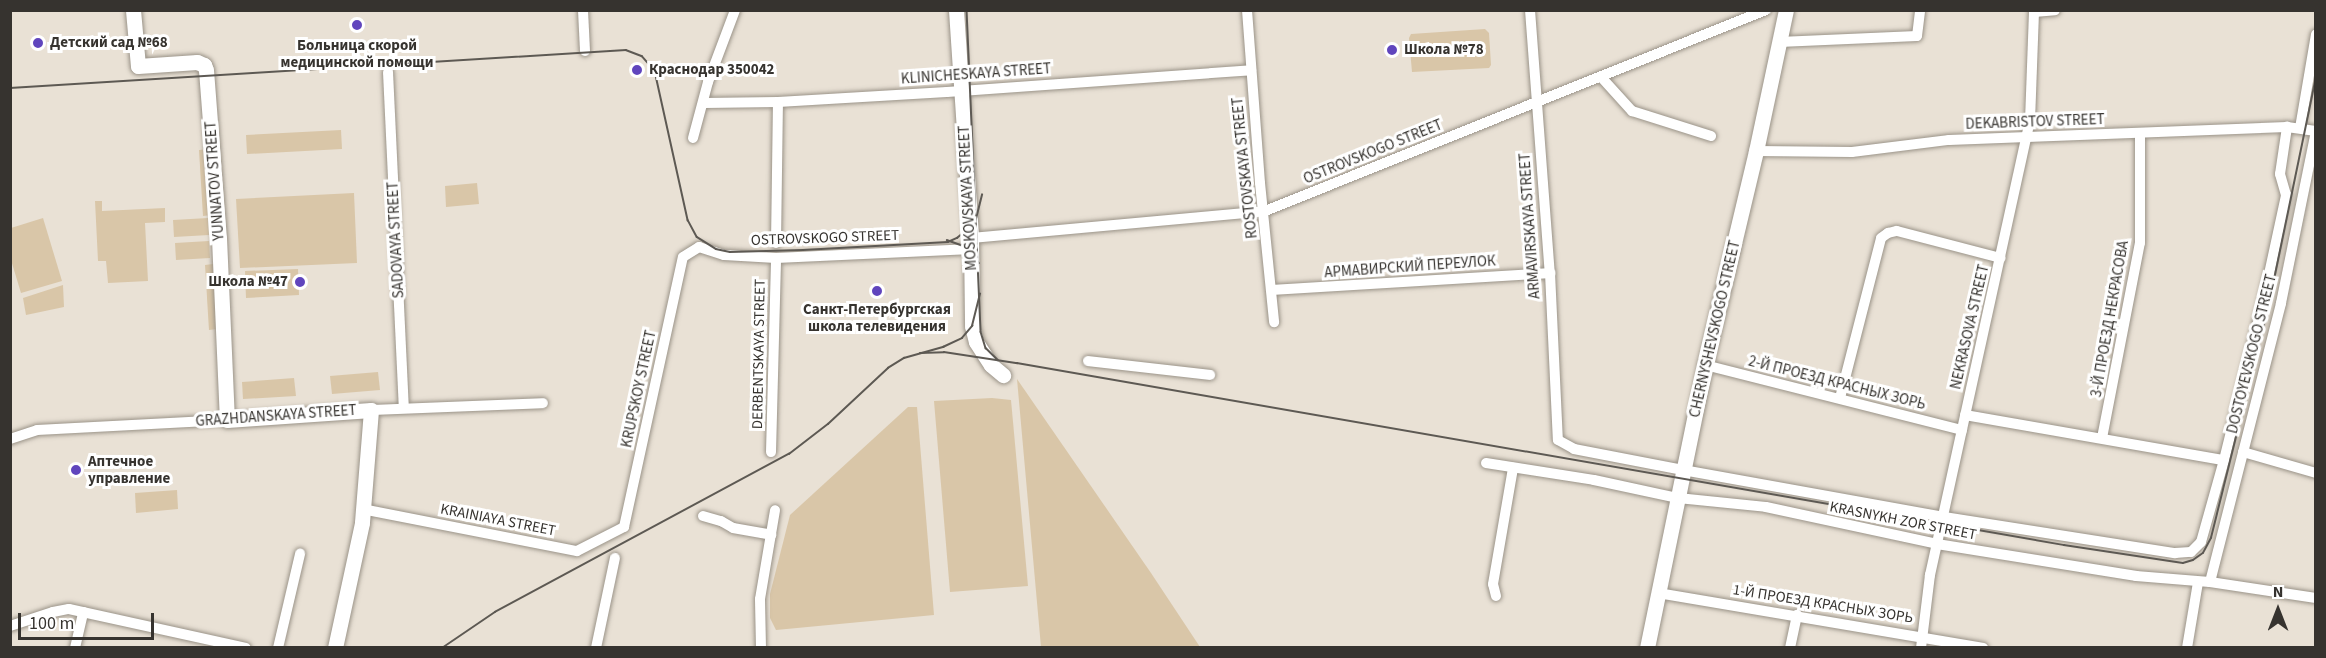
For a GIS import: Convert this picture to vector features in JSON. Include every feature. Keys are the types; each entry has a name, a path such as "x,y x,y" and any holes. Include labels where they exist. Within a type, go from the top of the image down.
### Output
{"street":[{"name":"YUNNATOV STREET","path":"133,10 138,66 197,63 204,65 206,70 219,237 227,420"},
{"path":"583,10 585,51"},
{"path":"693,138 708,82 735,10"},
{"name":"MOSKOVSKAYA STREET","path":"956,10 972,243 974,334 991,365 1003,375"},
{"name":"ROSTOVSKAYA STREET","path":"1247,10 1260,183 1274,322"},
{"name":"ARMAVIRSKAYA STREET","path":"1530,10 1550,273 1558,440 1574,449 1683,470"},
{"name":"OSTROVSKOGO STREET","path":"683,256 699,247 724,255 776,258 972,243 1264,211 1536,102 1602,78 1766,10"},
{"name":"CHERNYSHEVSKOGO STREET","path":"1647,648 1705,365 1756,151 1786,10"},
{"path":"1779,42 1917,36 1920,10"},
{"name":"NEKRASOVA STREET","path":"1921,648 1937,544 2030,121 2034,11 2055,10"},
{"path":"2300,128 2316,34"},
{"name":"KLINICHESKAYA STREET","path":"704,103 778,102 962,91 1251,69"},
{"name":"SADOVAYA STREET","path":"388,72 404,408"},
{"path":"1602,78 1632,111 1711,136"},
{"path":"776,243 778,102"},
{"path":"1683,470 1944,517 2175,553 2191,552 2201,542 2261,310 2286,195 2280,174 2288,127"},
{"name":"DEKABRISTOV STREET","path":"1756,151 1852,152 1949,140 2288,127 2316,131"},
{"name":"DOSTOYEVSKOGO STREET","path":"2210,582 2281,303 2316,131"},
{"name":"3-Й ПРОЕЗД НЕКРАСОВА","path":"2102,438 2140,243 2140,133"},
{"path":"1840,398 1881,238 1897,231 2001,258"},
{"name":"KRUPSKOY STREET","path":"624,527 683,256"},
{"name":"DERBENTSKAYA STREET","path":"771,452 776,258"},
{"name":"АРМАВИРСКИЙ ПЕРЕУЛОК","path":"1272,290 1550,273"},
{"path":"1088,362 1210,375"},
{"name":"2-Й ПРОЕЗД КРАСНЫХ ЗОРЬ","path":"1705,365 1962,430"},
{"name":"GRAZHDANSKAYA STREET","path":"10,439 38,430 404,408 543,403"},
{"path":"335,648 359,539 370,410"},
{"path":"1965,415 2224,460"},
{"path":"2243,452 2316,473"},
{"name":"KRASNYKH ZOR STREET","path":"1486,463 1594,480 1678,498 1766,507 1937,544 2136,576 2210,582 2316,598"},
{"path":"1496,596 1493,584 1513,468"},
{"name":"KRAINIAYA STREET","path":"362,509 577,551 624,527"},
{"path":"760,648 760,599 776,510"},
{"path":"703,516 721,521 733,528 771,535"},
{"path":"278,648 300,554"},
{"path":"596,648 615,558"},
{"path":"2187,648 2198,582"},
{"name":"1-Й ПРОЕЗД КРАСНЫХ ЗОРЬ","path":"1658,593 1983,648"},
{"path":"10,626 69,609 246,648"},
{"path":"75,648 82,612"},
{"path":"1790,648 1797,615"}],"shaded area":[{"path":"1485,29 1489,33 1491,65 1489,68 1412,72 1409,38 1411,34"},
{"path":"341,130 342,149 247,154 246,135"},
{"path":"208,149 212,215 203,216 199,150"},
{"path":"477,183 479,204 446,207 445,186"},
{"path":"354,193 357,263 240,268 236,199"},
{"path":"95,201 102,201 102,211 165,208 165,222 145,223 148,281 108,283 106,261 98,261"},
{"path":"43,218 62,281 21,293 11,260 11,228"},
{"path":"208,218 209,235 174,237 173,220"},
{"path":"209,241 210,258 176,260 175,243"},
{"path":"213,264 217,329 209,330 205,265"},
{"path":"298,269 299,295 246,298 245,271"},
{"path":"63,285 64,307 26,315 23,298"},
{"path":"378,372 380,390 332,394 330,376"},
{"path":"294,378 296,396 243,399 242,382"},
{"path":"1017,379 1151,573 1200,647 1041,647"},
{"path":"992,398 1011,400 1028,586 950,592 934,401"},
{"path":"908,407 917,407 934,615 776,630 770,618 770,594 790,515"},
{"path":"177,490 178,509 136,513 135,493"}],"tram line":[{"path":"967,10 981,332 986,348 998,360"},
{"path":"10,88 626,50 642,56 655,71 688,220 697,237 716,249 730,252 803,250 948,242 957,238 975,223 982,195"},
{"path":"920,353 944,352 1017,363 2064,545 2183,563 2203,553 2211,538 2270,299 2316,77"},
{"path":"947,240 969,248 979,263"},
{"path":"442,648 495,612 789,454 828,424 888,368 904,358 943,347 962,338 972,326 980,294"}],"place":[{"name":"Больница скорой медицинской помощи","path":"357,25"},
{"name":"Детский сад №68","path":"38,43"},
{"name":"Школа №78","path":"1392,50"},
{"name":"Краснодар 350042","path":"637,70"},
{"name":"Школа №47","path":"300,282"},
{"name":"Санкт-Петербургская школа телевидения","path":"877,291"},
{"name":"Аптечное управление","path":"76,470"}]}
